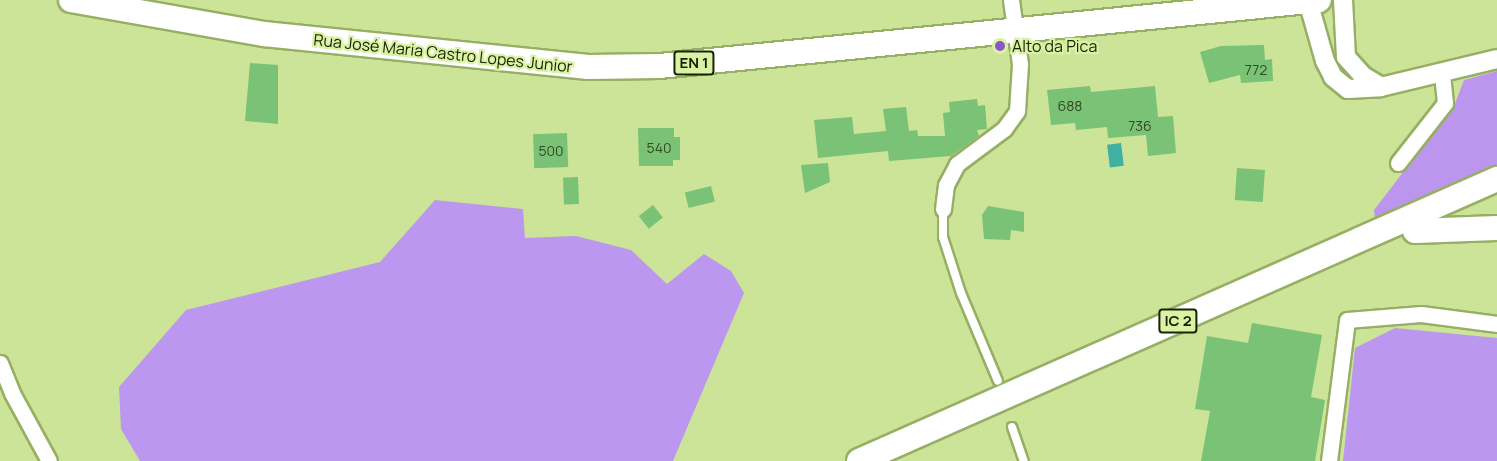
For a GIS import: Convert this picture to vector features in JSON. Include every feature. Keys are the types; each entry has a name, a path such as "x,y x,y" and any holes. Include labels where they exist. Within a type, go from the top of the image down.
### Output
{"main road":[{"name":"Rua José Maria Castro Lopes Junior","path":"71,0 264,34 588,68 660,66 1016,33 1313,1"},
{"name":"IC 2","path":"859,461 1497,179"},
{"name":"IC 2","path":"894,461 1497,195"},
{"path":"1415,231 1497,228"}],"street":[{"path":"943,209 946,185 957,164 1004,129 1017,111 1020,64 1011,0"},
{"path":"1343,0 1346,57 1363,76 1381,87"},
{"path":"1313,1 1333,77 1348,88 1381,87 1497,59"},
{"path":"1398,163 1444,103 1442,74"},
{"path":"1329,461 1347,320 1421,314 1497,324"},
{"path":"0,363 12,393 49,461"}],"lane":[{"path":"943,209 943,237 961,293 998,381"},
{"path":"1012,427 1024,461"}],"shaded area":[{"path":"1497,71 1497,166 1375,220 1374,210 1454,106 1464,80"},
{"path":"435,200 523,209 525,238 576,236 631,250 667,284 704,254 731,271 744,293 673,461 140,461 121,429 119,387 186,310 380,262"},
{"path":"1395,328 1497,338 1497,461 1343,461 1355,348"}],"water":[{"path":"1121,143 1124,166 1110,168 1107,145"}],"building":[{"path":"1264,45 1265,60 1272,59 1273,81 1241,83 1240,75 1209,83 1200,52 1221,46"},
{"path":"250,63 278,65 278,124 245,121"},
{"path":"1090,86 1091,92 1155,86 1158,117 1173,116 1176,153 1148,156 1146,135 1108,138 1107,127 1076,130 1075,123 1051,125 1047,90"},
{"path":"977,99 978,106 985,105 987,129 977,130 979,136 951,156 889,161 888,151 818,158 814,120 852,117 854,134 886,131 883,109 906,107 909,131 917,130 918,136 945,136 943,113 950,112 949,102"},
{"path":"638,128 674,128 674,137 680,137 680,160 673,160 673,166 639,166"},
{"path":"567,133 568,167 534,168 533,134"},
{"path":"828,163 830,182 805,193 801,165"},
{"path":"1237,168 1265,170 1263,202 1235,200"},
{"path":"578,177 579,204 564,205 563,178"},
{"path":"711,186 715,202 689,208 685,193"},
{"path":"653,205 663,218 649,229 639,216"},
{"path":"988,206 1024,212 1024,232 1011,230 1010,240 984,239 982,215"},
{"path":"1252,323 1322,335 1311,397 1325,400 1315,461 1201,461 1210,411 1195,409 1207,336 1248,343"}],"place":[{"name":"Alto da Pica","path":"1000,46"}]}
